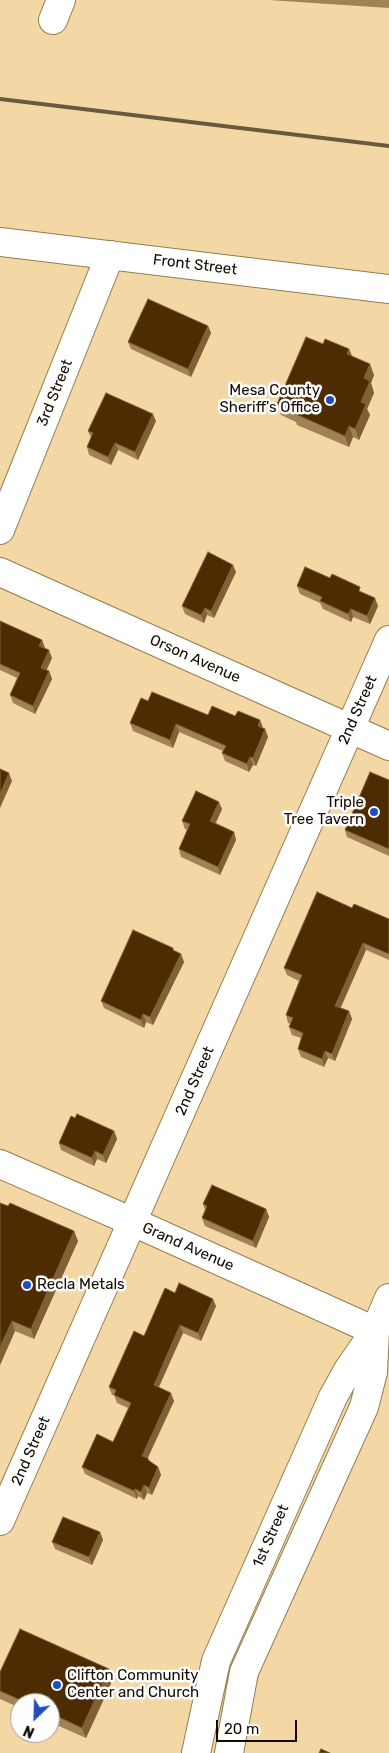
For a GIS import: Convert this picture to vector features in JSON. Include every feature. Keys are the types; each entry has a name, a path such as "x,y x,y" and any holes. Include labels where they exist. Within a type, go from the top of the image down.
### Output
{"street":[{"name":"Front Street","path":"0,242 389,289"},
{"name":"3rd Street","path":"0,530 110,254"},
{"name":"Orson Avenue","path":"0,572 389,746"},
{"name":"2nd Street","path":"0,1522 389,640"},
{"name":"Grand Avenue","path":"0,1164 375,1332"},
{"name":"1st Street","path":"196,1753 216,1661 333,1397 348,1370 375,1332 389,1298"},
{"name":"1st Street","path":"228,1753 244,1672 364,1407 373,1372 375,1332"}],"building":[{"path":"148,299 208,326 188,369 128,342"},
{"name":"Mesa County Sheriff's Office","path":"306,337 323,344 325,339 349,349 347,354 370,364 364,378 370,381 361,402 366,404 355,429 349,426 345,436 277,404"},
{"path":"106,393 153,414 135,452 115,443 108,457 87,447 93,433 88,431"},
{"path":"208,552 233,565 211,611 205,608 201,615 182,606"},
{"path":"305,567 330,578 332,574 360,587 359,591 375,598 367,616 351,609 348,614 320,601 322,597 297,586"},
{"path":"0,621 42,640 39,646 49,650 41,668 49,671 33,706 10,695 20,673 0,664"},
{"path":"152,692 208,715 212,706 235,716 238,711 260,720 258,726 265,729 253,758 250,757 247,764 222,753 226,746 176,724 170,740 130,723 141,698 148,701"},
{"path":"0,769 9,773 0,794"},
{"name":"Triple Tree Tavern","path":"370,772 389,780 389,849 345,830"},
{"path":"196,791 219,802 210,821 234,832 218,867 179,849 190,824 182,821"},
{"path":"317,892 352,908 354,904 389,919 389,954 363,943 335,1006 349,1011 332,1054 325,1051 322,1059 298,1049 303,1033 289,1027 293,1018 286,1015 302,975 284,968"},
{"path":"133,930 173,948 173,950 181,954 150,1017 143,1014 141,1020 101,1001"},
{"path":"77,1114 114,1131 103,1155 95,1151 92,1158 59,1143 71,1116 75,1118"},
{"path":"212,1185 266,1209 253,1241 202,1218 207,1206 203,1204"},
{"name":"Recla Metals","path":"0,1203 8,1206 10,1203 74,1231 31,1329 12,1321 0,1347"},
{"path":"179,1283 213,1299 198,1333 180,1325 154,1385 171,1393 142,1456 148,1458 158,1467 149,1488 144,1485 141,1492 135,1489 134,1491 82,1467 97,1434 113,1442 131,1403 114,1395 116,1390 109,1387 134,1331 144,1336 165,1288 175,1293"},
{"path":"63,1517 100,1532 89,1557 52,1542"},
{"name":"Clifton Community Center and Church","path":"20,1629 109,1669 82,1728 60,1718 60,1693 10,1693 10,1695 0,1691 0,1672"},
{"path":"321,1749 330,1753 319,1753"}],"railway":[{"path":"0,99 389,146"}],"place":[{"name":"Mesa County Sheriff's Office","path":"330,400"},
{"name":"Triple Tree Tavern","path":"374,812"},
{"name":"Recla Metals","path":"27,1285"},
{"name":"Clifton Community Center and Church","path":"57,1685"}]}
